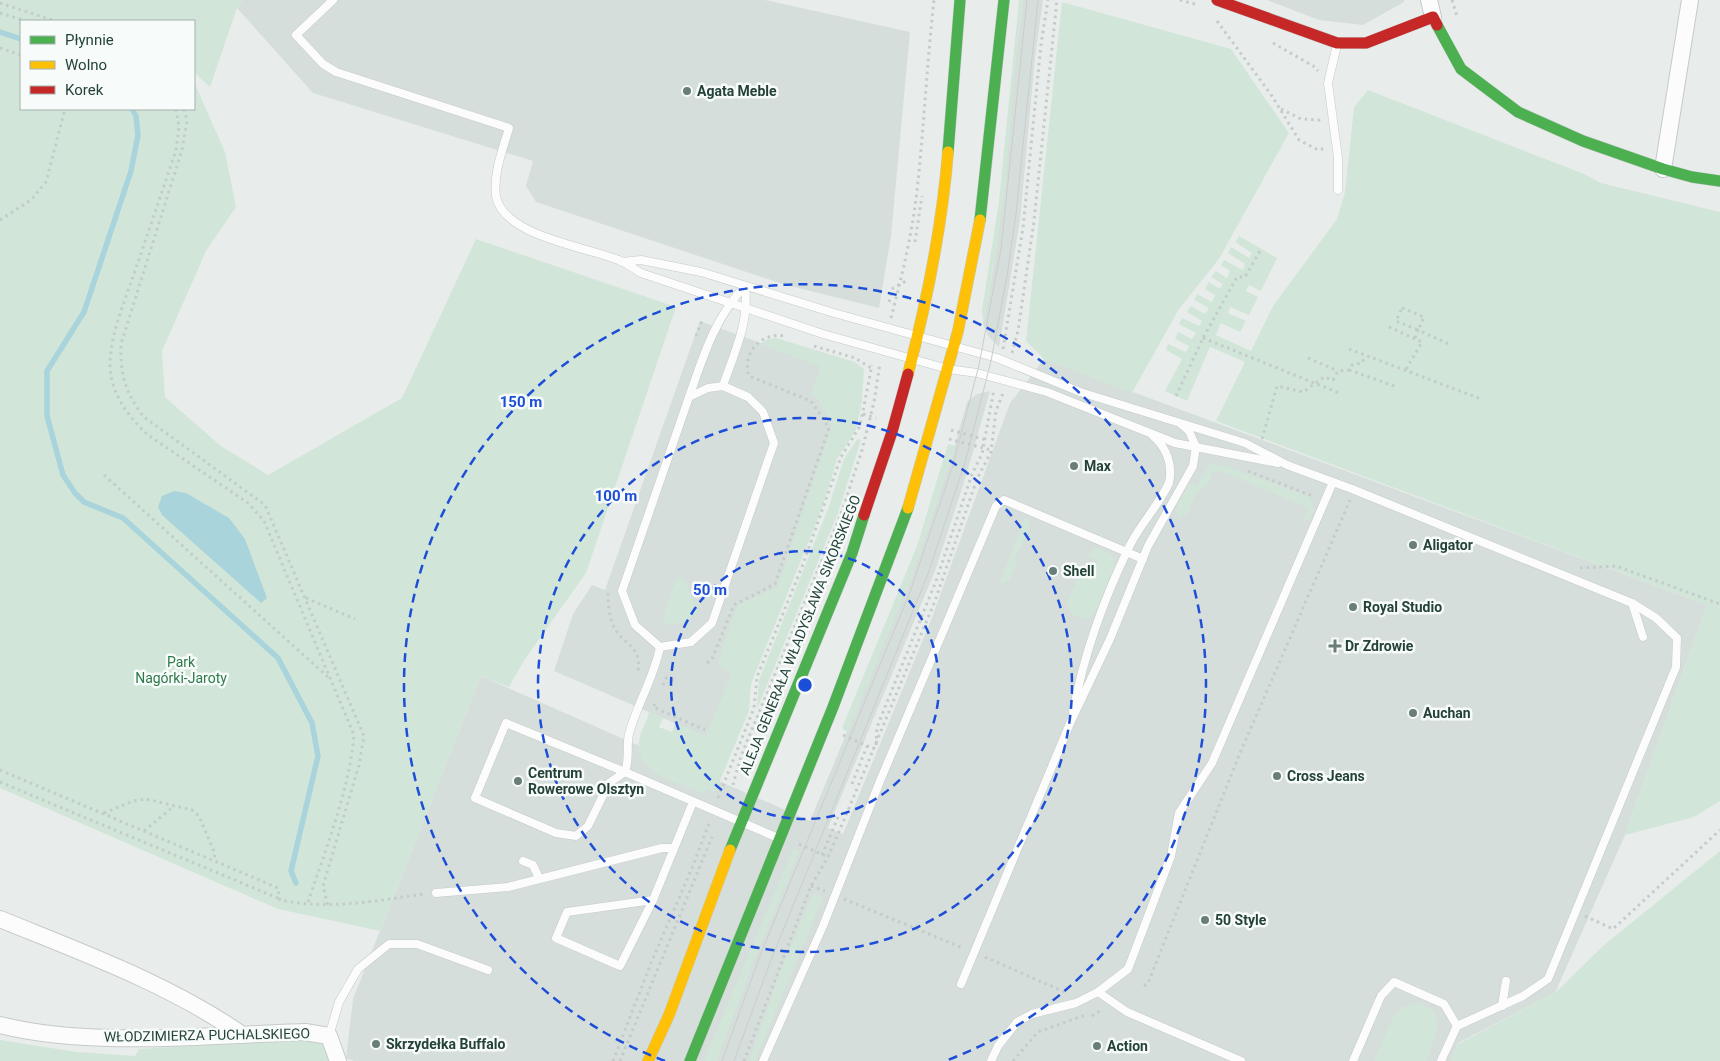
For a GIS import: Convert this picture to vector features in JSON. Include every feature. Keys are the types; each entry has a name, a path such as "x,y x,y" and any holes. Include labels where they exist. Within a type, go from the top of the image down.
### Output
{"main road":[{"name":"ALEJA GENERAŁA WŁADYSŁAWA SIKORSKIEGO","path":"648,1061 669,1016 741,822 852,553 892,432 912,359 934,262 946,181 960,0"},
{"path":"690,1061 765,880 833,707 910,502 954,346 980,219 1004,0"},
{"path":"1217,0 1337,43 1366,43 1433,17 1461,69 1518,112 1583,141 1663,169 1692,177 1720,181"}],"street":[{"path":"1429,0 1433,17"},
{"path":"1663,169 1690,0"},
{"path":"0,919 111,964 222,1021 241,1034"},
{"name":"WŁODZIMIERZA PUCHALSKIEGO","path":"0,1025 50,1033 123,1038 305,1032 329,1036 338,1061"}],"lane":[{"path":"333,0 296,35 323,64 336,72 364,82 509,128 498,165 495,187 500,207 505,214 526,229 622,262 641,273 823,334 948,369 977,373 1053,394 1176,443 1287,465"},
{"path":"1337,43 1328,83 1336,146 1338,190"},
{"path":"622,262 641,260 669,265 745,286 834,314 998,358 1085,393 1177,421 1257,449 1287,465 1552,569 1632,603 1656,618 1677,638 1676,667 1548,979 1523,996 1457,1026 1441,1061"},
{"path":"660,647 635,625 622,591 711,337 730,303 745,286"},
{"path":"723,386 748,309 745,286"},
{"path":"660,647 690,642 712,623 774,443 763,412 748,397 723,386 708,388 689,397"},
{"path":"961,984 1071,721 1107,647 1142,559 1191,471 1196,457 1196,446 1189,431 1177,421"},
{"path":"1071,721 1079,676 1094,630 1127,552 1166,489 1170,478 1170,466 1165,449 1148,432"},
{"path":"991,1061 998,1046 1017,1022 1032,1014 1076,1003 1098,992 1128,969 1171,856 1179,812 1212,763 1333,482"},
{"path":"763,1061 835,895 946,619 996,506 1004,500 1142,559"},
{"path":"1632,603 1643,637"},
{"path":"660,647 657,662 628,737 629,762 625,772 609,783 588,826 576,836 556,833 475,798 506,723 625,772 780,838"},
{"path":"653,900 567,912 556,938 620,966 653,900 693,802"},
{"path":"436,893 508,887 662,848 674,848"},
{"path":"523,861 533,865 539,878"},
{"path":"329,1036 339,1002 358,969 388,944 417,944 488,970"},
{"path":"1502,1006 1506,981"},
{"path":"1353,1061 1381,996 1394,982 1444,1004 1457,1026"},
{"path":"1098,992 1127,1012 1241,1061"}],"path":[{"path":"896,298 917,191 926,71 934,0"},
{"path":"1003,349 1023,228 1040,52 1048,0"},
{"path":"1012,354 1018,331 1034,221 1057,0"},
{"path":"1452,0 1458,19"},
{"path":"0,3 52,20"},
{"path":"0,13 23,20"},
{"path":"1216,20 1300,140 1318,150 1336,146"},
{"path":"1265,40 1315,67 1328,83"},
{"path":"0,48 20,55"},
{"path":"1280,109 1301,120 1319,120 1331,109"},
{"path":"0,220 31,200 46,182 65,110"},
{"path":"176,110 179,127 176,150 121,312 113,344 110,367 116,390 126,412 148,435 248,503 264,521 354,735 353,753 307,905"},
{"path":"184,110 187,121 182,150 127,322 121,344 120,368 132,401 144,417 265,505 364,736 357,774 324,886 328,906"},
{"path":"914,246 923,188"},
{"path":"1176,396 1203,338 1237,277 1246,277 1260,251"},
{"path":"889,302 893,288 908,281 909,276"},
{"path":"1415,338 1418,330 1424,318 1402,308 1396,321 1418,330 1452,345"},
{"path":"1389,327 1422,342 1405,371"},
{"path":"707,663 712,660 734,606 775,584 829,428 812,401 749,376 747,368 749,360 759,341 775,334 788,336"},
{"path":"1203,338 1339,393"},
{"path":"613,1061 650,963 692,868 754,708 757,677 802,567 841,457 857,432 863,414 872,366 855,358 834,354 806,343"},
{"path":"1349,349 1480,399"},
{"path":"1349,370 1352,365 1362,363 1365,356"},
{"path":"1308,358 1338,371 1349,370 1397,386"},
{"path":"620,1061 722,814 741,756 841,514 862,450 870,416 877,371"},
{"path":"1257,449 1263,439 1277,386 1303,392 1324,377 1333,380 1338,371"},
{"path":"876,744 877,727 936,582 972,474 984,448 994,391"},
{"path":"744,1061 811,886 828,857 935,601 977,479 991,450 997,406 1003,391"},
{"path":"863,414 879,419"},
{"path":"951,430 986,440"},
{"path":"948,438 991,450"},
{"path":"104,475 331,679"},
{"path":"1144,986 1148,983 1240,753 1352,495"},
{"path":"1552,569 1616,566 1720,604"},
{"path":"306,598 355,619"},
{"path":"660,692 666,678 677,682"},
{"path":"657,700 653,707 705,730"},
{"path":"839,741 842,735 874,749"},
{"path":"852,784 867,746"},
{"path":"0,770 278,888 280,900"},
{"path":"0,782 280,900 307,905 328,906 436,893"},
{"path":"103,813 133,801 146,799 192,810 199,816 215,854 214,860"},
{"path":"144,831 174,806"},
{"path":"822,854 838,817"},
{"path":"1577,912 1613,929 1720,830"},
{"path":"798,840 796,843 828,857"},
{"path":"811,886 973,952 1069,994"},
{"path":"1014,1061 1038,1032 1101,1010"}],"shaded area":[{"path":"242,0 765,0 910,32 891,236 879,308 786,285 536,202 526,186 533,161 313,93 237,8"},
{"path":"1023,0 1043,0 1035,58 1020,220 999,347 989,337 983,324 993,270 1005,183 1014,69"},
{"path":"1267,0 1404,0 1404,2 1363,25 1319,20"},
{"path":"700,321 851,376 723,744 554,671 573,614 592,585 605,590"},
{"path":"1044,359 1707,605 1625,835 1555,993 1458,1043 1451,1061 354,1061 346,1058 353,999 481,676 810,821 913,573 953,452 967,402 977,394 990,391 967,473 935,571 828,828 843,834 931,620 1010,403"}],"green space":[{"name":"Park Nagórki-Jaroty","path":"0,0 242,0 237,8 210,87 195,73 195,20 20,20 20,110 195,110 195,84 225,152 236,207 206,251 162,351 165,397 221,446 268,475 402,398 476,239 676,307 586,573 525,659 509,687 481,676 380,931 278,909 0,788"},
{"path":"1019,0 1023,0 1006,174 998,238 983,323 982,310 999,201"},
{"path":"1062,2 1231,49 1289,133 1219,259 1179,309 1132,393 1044,359 1026,341"},
{"path":"1368,90 1584,174 1601,183 1720,212 1720,801 1694,817 1625,835 1707,605 1216,421 1245,362 1210,347 1187,401 1165,391 1182,359 1166,350 1168,344 1186,352 1189,346 1175,339 1178,332 1192,339 1196,333 1179,324 1182,318 1199,326 1202,321 1187,312 1191,306 1205,314 1209,308 1194,300 1197,294 1212,302 1215,295 1205,289 1209,282 1220,289 1223,284 1211,277 1216,271 1227,278 1230,271 1221,265 1224,260 1243,270 1245,264 1228,253 1231,247 1249,258 1252,253 1235,242 1239,236 1277,258 1261,291 1249,285 1246,291 1258,297 1249,315 1230,307 1228,313 1246,321 1240,332 1221,323 1216,335 1251,351 1273,306 1337,219 1345,192 1354,107"},
{"path":"776,338 855,362 864,369 862,401 856,430 837,459 823,506 751,684 749,711 716,790 714,792 707,789 704,793 672,781 652,770 640,753 639,742 649,712 663,718 659,727 672,732 675,723 706,736 732,673 721,668 718,662 736,609 740,604 777,587 832,426 817,397 811,394 821,367 760,344 768,339"},
{"path":"857,439 861,440 838,513 757,709 759,680 828,509 844,459"},
{"path":"948,444 955,446 913,573 848,733 842,728 917,546"},
{"path":"1210,464 1228,467 1310,497 1314,510 1310,518 1304,520 1309,508 1226,473 1213,471 1208,484 1195,495 1187,514 1179,516 1175,509 1190,483 1197,486"},
{"path":"1025,518 1028,519 1030,528 1015,558 1017,562 1009,581 999,584"},
{"path":"1098,549 1111,554 1116,564 1096,611 1091,617 1083,619 1071,614 1067,604 1081,571 1091,576 1098,561 1087,556 1093,550"},
{"path":"680,577 684,579 698,612 684,623 667,625 663,619 676,579"},
{"path":"793,849 799,852 754,960 717,1061 704,1061"},
{"path":"1720,851 1720,1061 1451,1061 1458,1044 1555,993 1604,945"},
{"path":"816,894 823,897 755,1061 749,1061 782,968 812,896"},
{"path":"1420,1003 1434,1011 1438,1028 1426,1061 1374,1061 1392,1019 1402,1007"},
{"path":"312,1039 323,1045 329,1061 0,1061 0,1040 77,1052 135,1056 139,1049"}],"water":[{"path":"174,491 186,493 229,518 245,539 267,598 261,603 162,515 158,507 162,496"}],"waterway":[{"path":"0,32 20,39"},
{"path":"133,110 136,116 138,135 131,171 84,312 47,371 47,416 63,475 75,493 84,502 123,518 278,658 312,723 318,756 291,871 296,883"}],"tram line":[{"path":"722,1061 761,953 910,592 953,465 979,365 1001,249 1027,0"},
{"path":"734,1061 771,960 928,574 966,459 991,361 1007,276 1016,214 1038,0"}],"traffic: fast":[{"path":"948,152 960,0"},
{"path":"980,220 1004,0"},
{"path":"1437,25 1461,69 1518,112 1583,141 1663,169 1692,177 1720,181"},
{"path":"690,1061 833,707 908,508"},
{"path":"730,850 852,553 864,515"}],"traffic: slow":[{"path":"908,374 933,264 948,152"},
{"path":"908,508 958,331 980,220"},
{"path":"648,1061 669,1015 730,850"}],"traffic: jam":[{"path":"1217,0 1337,43 1366,43 1433,17 1437,25"},
{"path":"864,515 892,432 908,374"}],"place":[{"name":"Agata Meble","path":"687,91"},
{"name":"Max","path":"1074,466"},
{"name":"Aligator","path":"1413,545"},
{"name":"Shell","path":"1053,571"},
{"name":"Royal Studio","path":"1353,607"},
{"name":"Dr Zdrowie","path":"1335,646"},
{"name":"Auchan","path":"1413,713"},
{"name":"Cross Jeans","path":"1277,776"},
{"name":"Centrum Rowerowe Olsztyn","path":"518,781"},
{"name":"50 Style","path":"1205,920"},
{"name":"Skrzydełka Buffalo","path":"376,1044"},
{"name":"Action","path":"1097,1046"}]}
